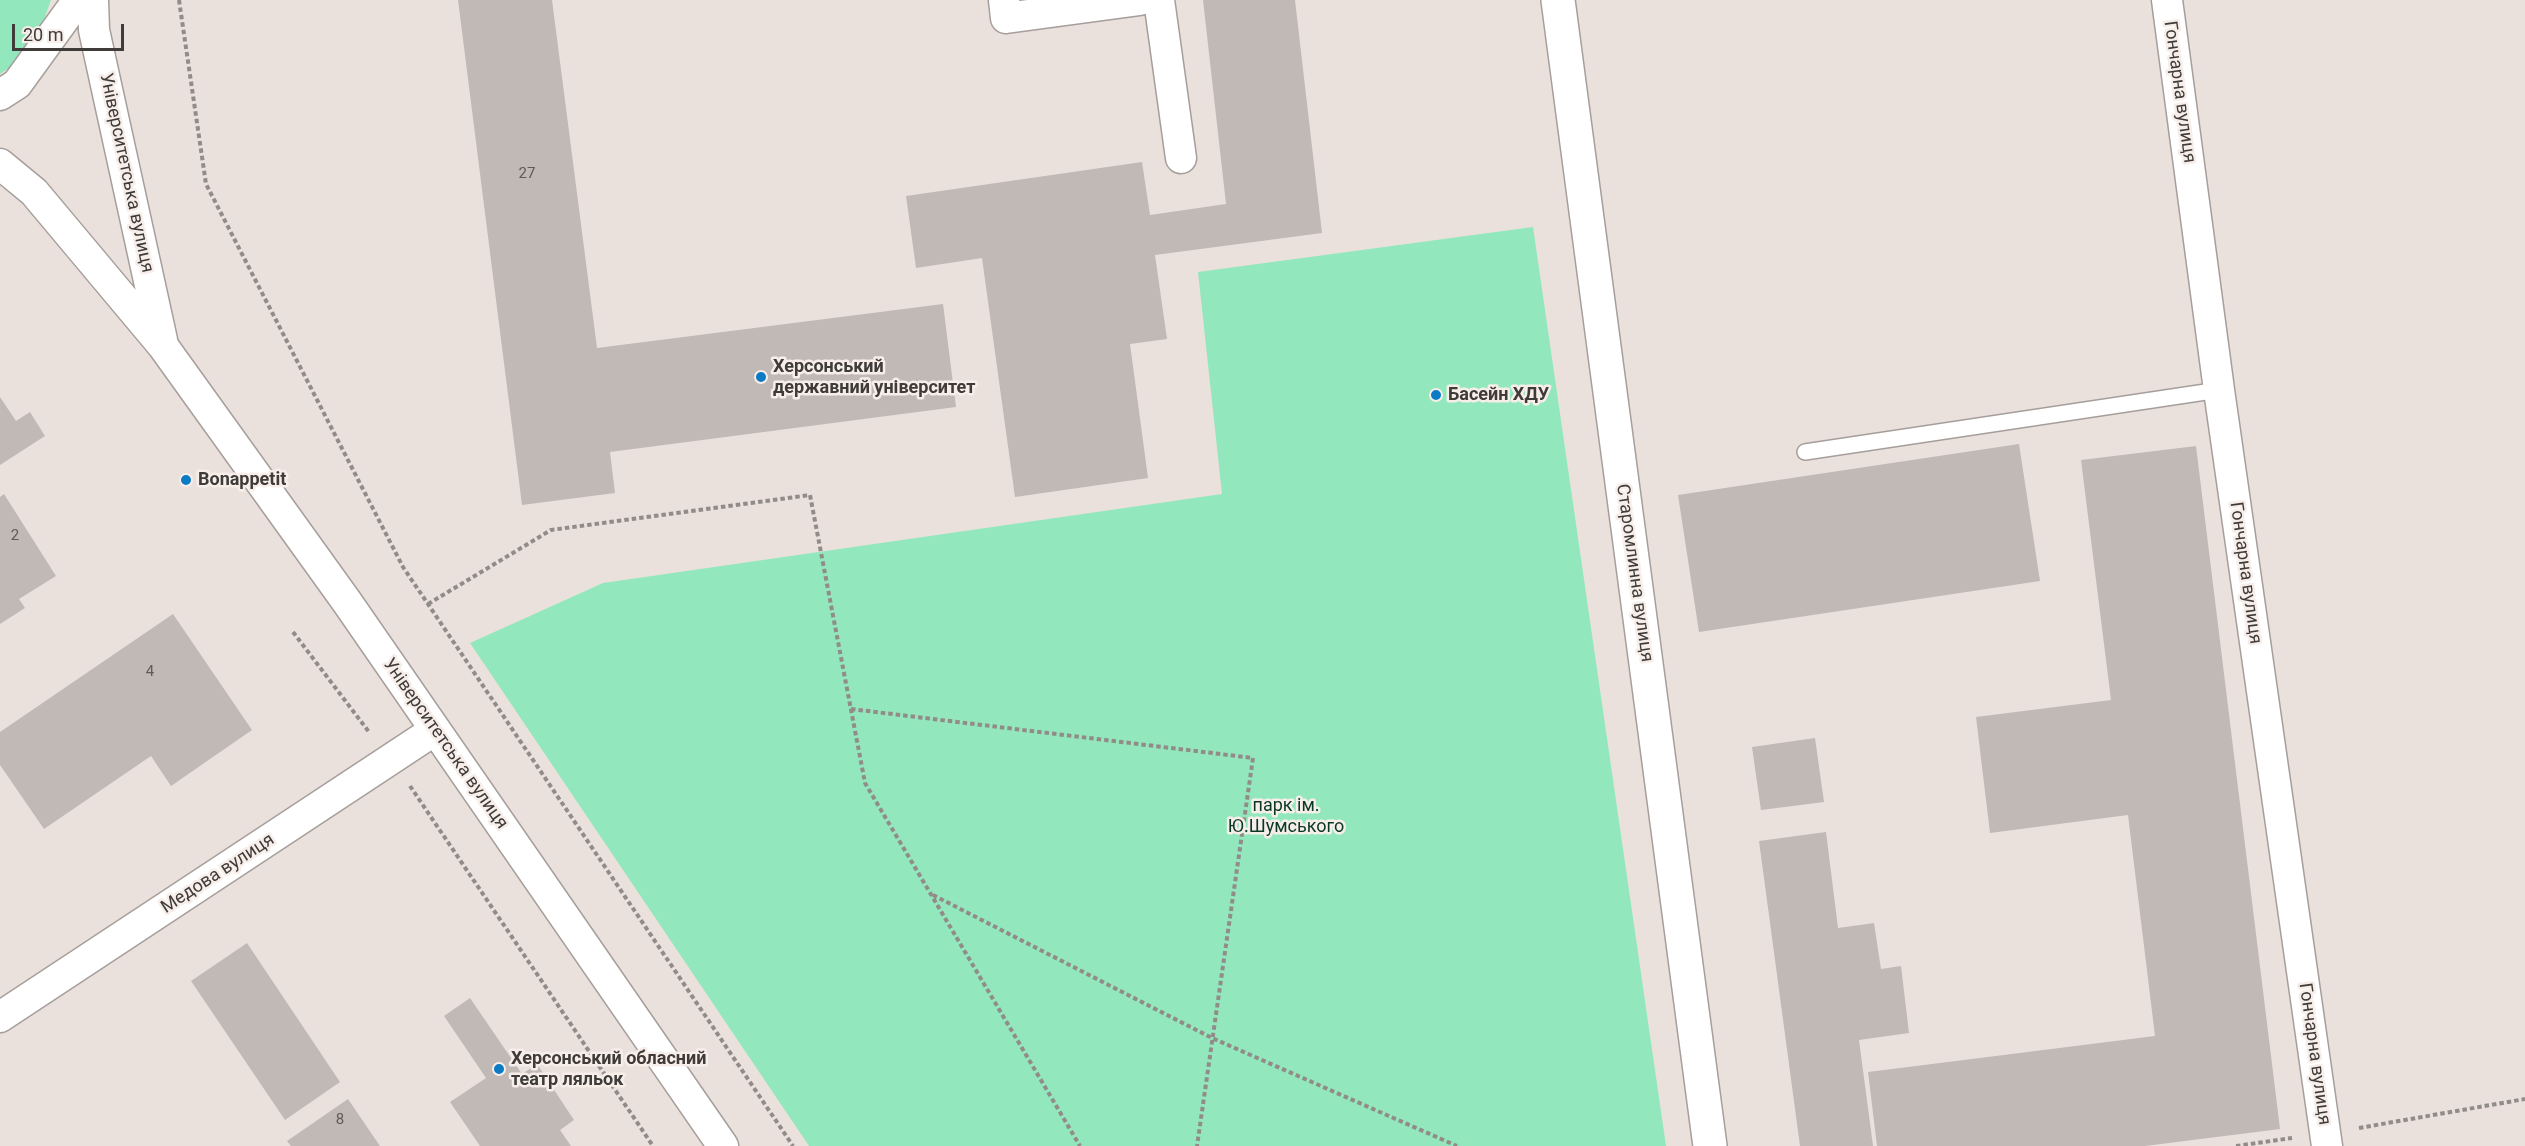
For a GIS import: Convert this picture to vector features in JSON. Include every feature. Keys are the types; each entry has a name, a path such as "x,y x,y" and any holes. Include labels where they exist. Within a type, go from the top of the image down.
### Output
{"street":[{"path":"0,95 17,84 78,0"},
{"name":"Університетська вулиця","path":"93,0 94,30 163,346"},
{"path":"1004,0 1006,18 1140,0"},
{"path":"1159,0 1181,158"},
{"name":"Старомлинна вулиця","path":"1558,0 1710,1146"},
{"name":"Гончарна вулиця","path":"2167,0 2219,390 2326,1140"},
{"name":"Університетська вулиця","path":"0,164 34,192 163,346 347,602 723,1146"},
{"name":"Медова вулиця","path":"0,1017 435,730"}],"lane":[{"path":"1805,452 2219,390"}],"path":[{"path":"179,0 206,184 403,567 793,1146"},
{"path":"428,604 550,530 810,495 865,783 1080,1146"},
{"path":"293,632 426,808 653,1146"},
{"path":"851,709 1253,758 1197,1146"},
{"path":"931,893 1212,1038 1457,1146"},
{"path":"2236,1146 2326,1140 2525,1099"}],"green space":[{"path":"0,0 51,0 38,36 18,62 0,74"},
{"name":"парк ім. Ю.Шумського","path":"1533,227 1666,1146 809,1146 470,643 603,583 1222,494 1198,272"}],"building":[{"path":"458,0 552,0 597,348 943,304 956,407 610,452 615,493 522,505"},
{"path":"1203,0 1295,0 1322,233 1155,255 1167,339 1130,344 1148,478 1015,497 982,258 916,268 906,196 1142,162 1150,215 1226,204"},
{"path":"0,397 16,421 30,412 45,436 0,465"},
{"path":"2019,444 2040,581 1699,632 1678,495"},
{"path":"2196,446 2280,1129 2145,1146 1877,1146 1868,1072 2155,1036 2128,815 1990,833 1976,717 2111,700 2081,460"},
{"path":"4,494 56,576 19,599 25,608 0,624 0,497"},
{"path":"173,614 252,730 171,786 151,756 44,829 0,765 0,732"},
{"path":"1815,738 1824,802 1761,810 1752,747"},
{"path":"1826,832 1838,928 1874,923 1881,969 1901,966 1909,1033 1859,1040 1873,1146 1800,1146 1759,841"},
{"path":"247,943 340,1082 285,1120 191,981"},
{"name":"Херсонський обласний театр ляльок","path":"470,998 522,1074 537,1064 574,1120 560,1130 571,1146 480,1146 450,1102 486,1078 444,1016"},
{"path":"348,1099 380,1146 291,1146 287,1141"}],"place":[{"name":"Херсонський державний університет","path":"761,377"},
{"name":"Басейн ХДУ","path":"1436,395"},
{"name":"Bonappetit","path":"186,480"},
{"name":"Херсонський обласний театр ляльок","path":"499,1069"}]}
